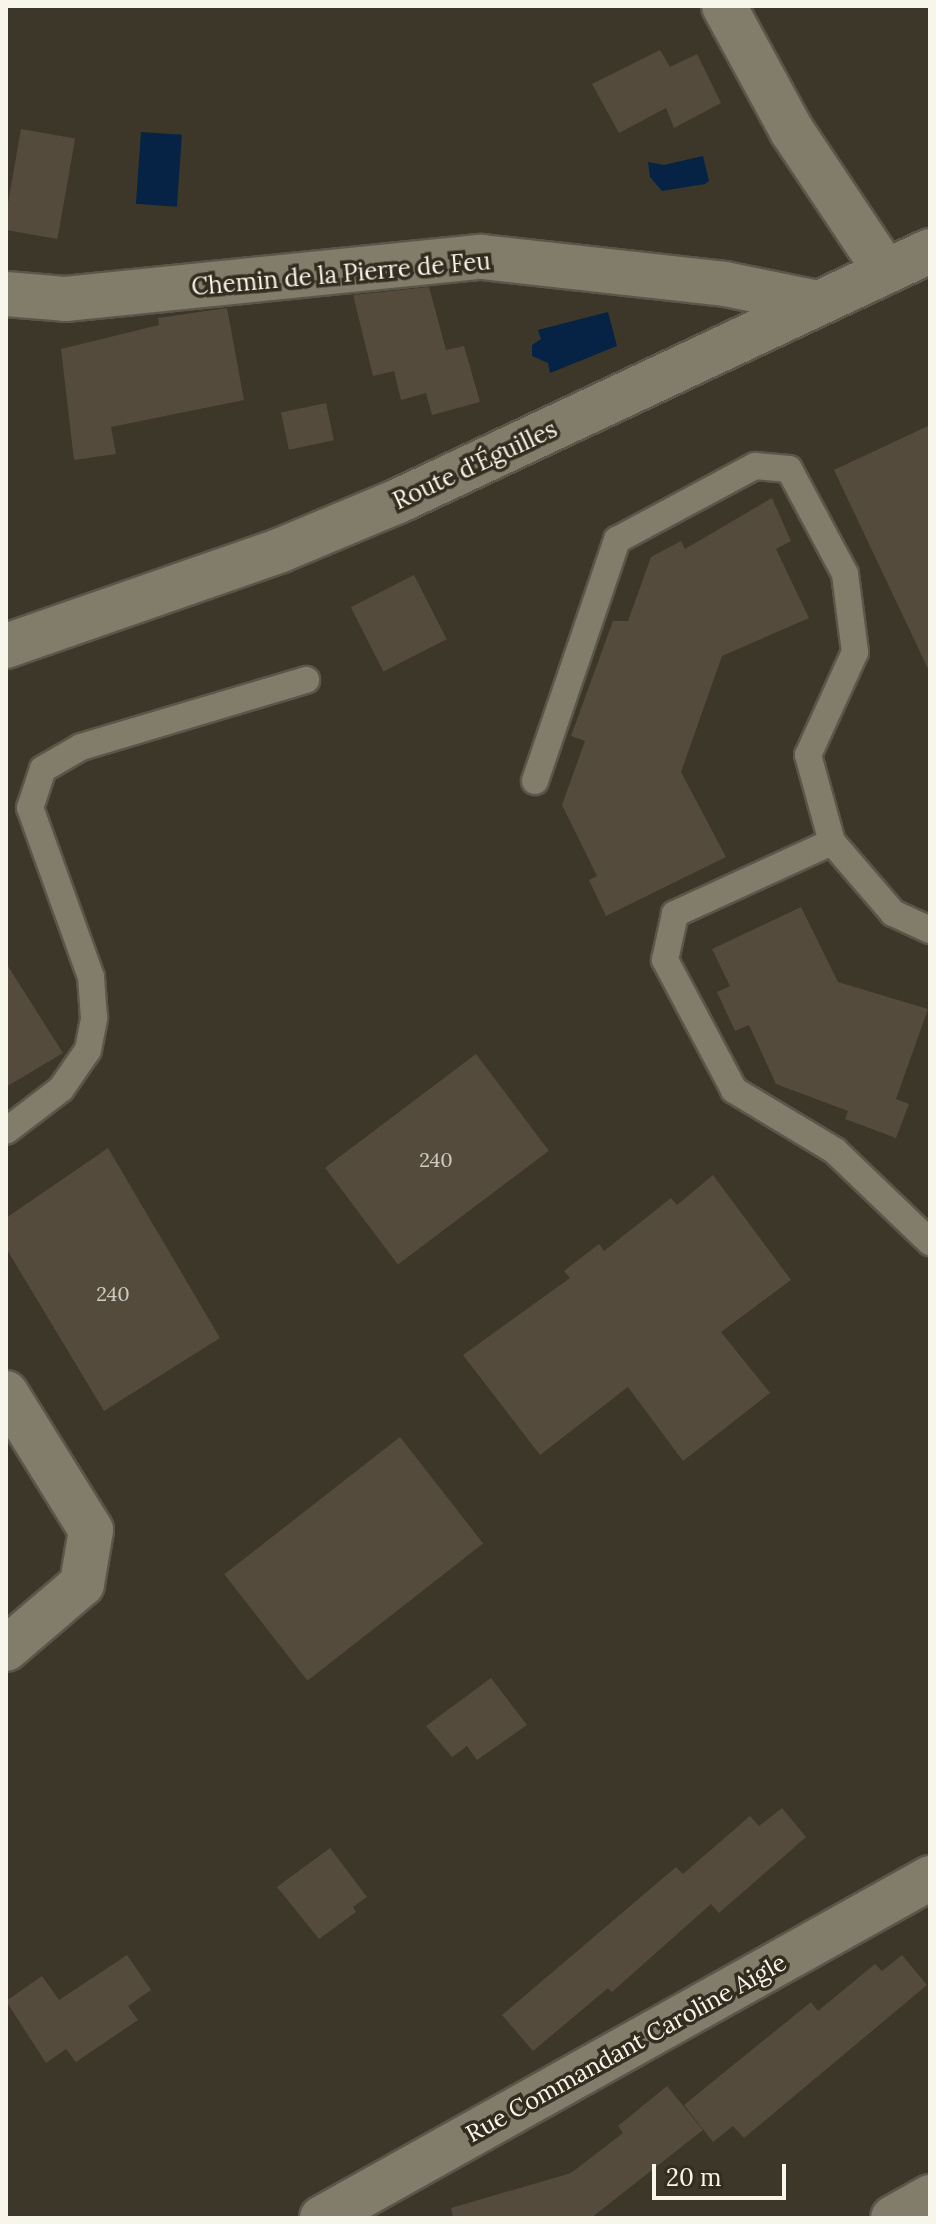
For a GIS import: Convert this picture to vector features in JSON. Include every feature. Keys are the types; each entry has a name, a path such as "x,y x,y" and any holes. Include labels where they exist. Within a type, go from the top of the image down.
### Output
{"street":[{"path":"724,6 792,131 886,272"},
{"name":"Route d'Éguilles","path":"6,646 267,555 396,502 930,251"},
{"name":"Chemin de la Pierre de Feu","path":"6,294 65,299 482,257 725,284 818,303"},
{"path":"6,1393 91,1530 82,1584 6,1649"},
{"name":"Rue Commandant Caroline Aigle","path":"322,2218 930,1878"},
{"path":"893,2218 930,2197"}],"lane":[{"path":"535,781 617,540 755,466 789,469 845,574 855,652 808,755 832,842 893,913 930,930"},
{"path":"6,1131 61,1089 88,1050 94,1018 91,977 30,808 43,769 81,747 306,680"},
{"path":"832,842 675,914 665,960 734,1090 835,1151 930,1242"}],"water":[{"path":"141,132 182,135 177,207 136,204"},
{"path":"703,156 709,181 705,184 662,191 650,177 648,162 664,165"},
{"path":"608,312 617,346 550,373 548,363 532,356 532,345 541,339 538,330"}],"building":[{"path":"660,50 670,67 697,54 721,103 674,128 666,108 619,133 592,84"},
{"path":"21,129 75,139 57,239 6,230"},
{"path":"429,287 446,350 464,346 480,402 432,415 426,393 401,400 394,371 373,376 353,295"},
{"path":"227,308 244,400 111,427 116,454 74,460 61,349 159,325 158,318"},
{"path":"326,403 334,440 289,450 281,413"},
{"path":"930,425 930,673 834,470"},
{"path":"772,498 791,541 776,549 809,618 722,656 681,772 726,857 606,916 589,880 597,876 562,805 585,741 571,736 613,621 628,621 651,557 681,541 685,549"},
{"path":"414,575 447,639 383,671 351,607"},
{"path":"801,907 838,982 928,1009 896,1099 909,1104 896,1138 845,1119 848,1111 776,1084 749,1025 735,1031 717,992 730,986 712,949"},
{"path":"6,963 63,1053 6,1087"},
{"path":"476,1054 549,1151 398,1264 325,1168"},
{"path":"108,1148 220,1338 104,1411 6,1248 6,1218"},
{"path":"713,1175 791,1280 721,1332 770,1393 683,1461 628,1387 540,1455 463,1355 570,1278 564,1271 599,1244 604,1251 671,1198 677,1205"},
{"path":"400,1437 483,1543 307,1681 224,1574"},
{"path":"491,1678 527,1725 477,1760 467,1746 452,1757 426,1726"},
{"path":"782,1808 806,1837 719,1913 711,1904 612,1992 608,1988 533,2051 502,2015 676,1867 683,1874 750,1816 759,1826"},
{"path":"330,1848 367,1897 353,1907 356,1912 319,1939 277,1887"},
{"path":"127,1955 151,1990 128,2006 138,2020 76,2062 66,2049 46,2063 6,2001 42,1976 59,2000"},
{"path":"902,1955 927,1985 744,2138 733,2126 713,2142 684,2105 811,2002 818,2011 875,1964 882,1971"},
{"path":"667,2086 703,2130 591,2218 453,2218 451,2208 571,2173 623,2133 618,2126"}]}
